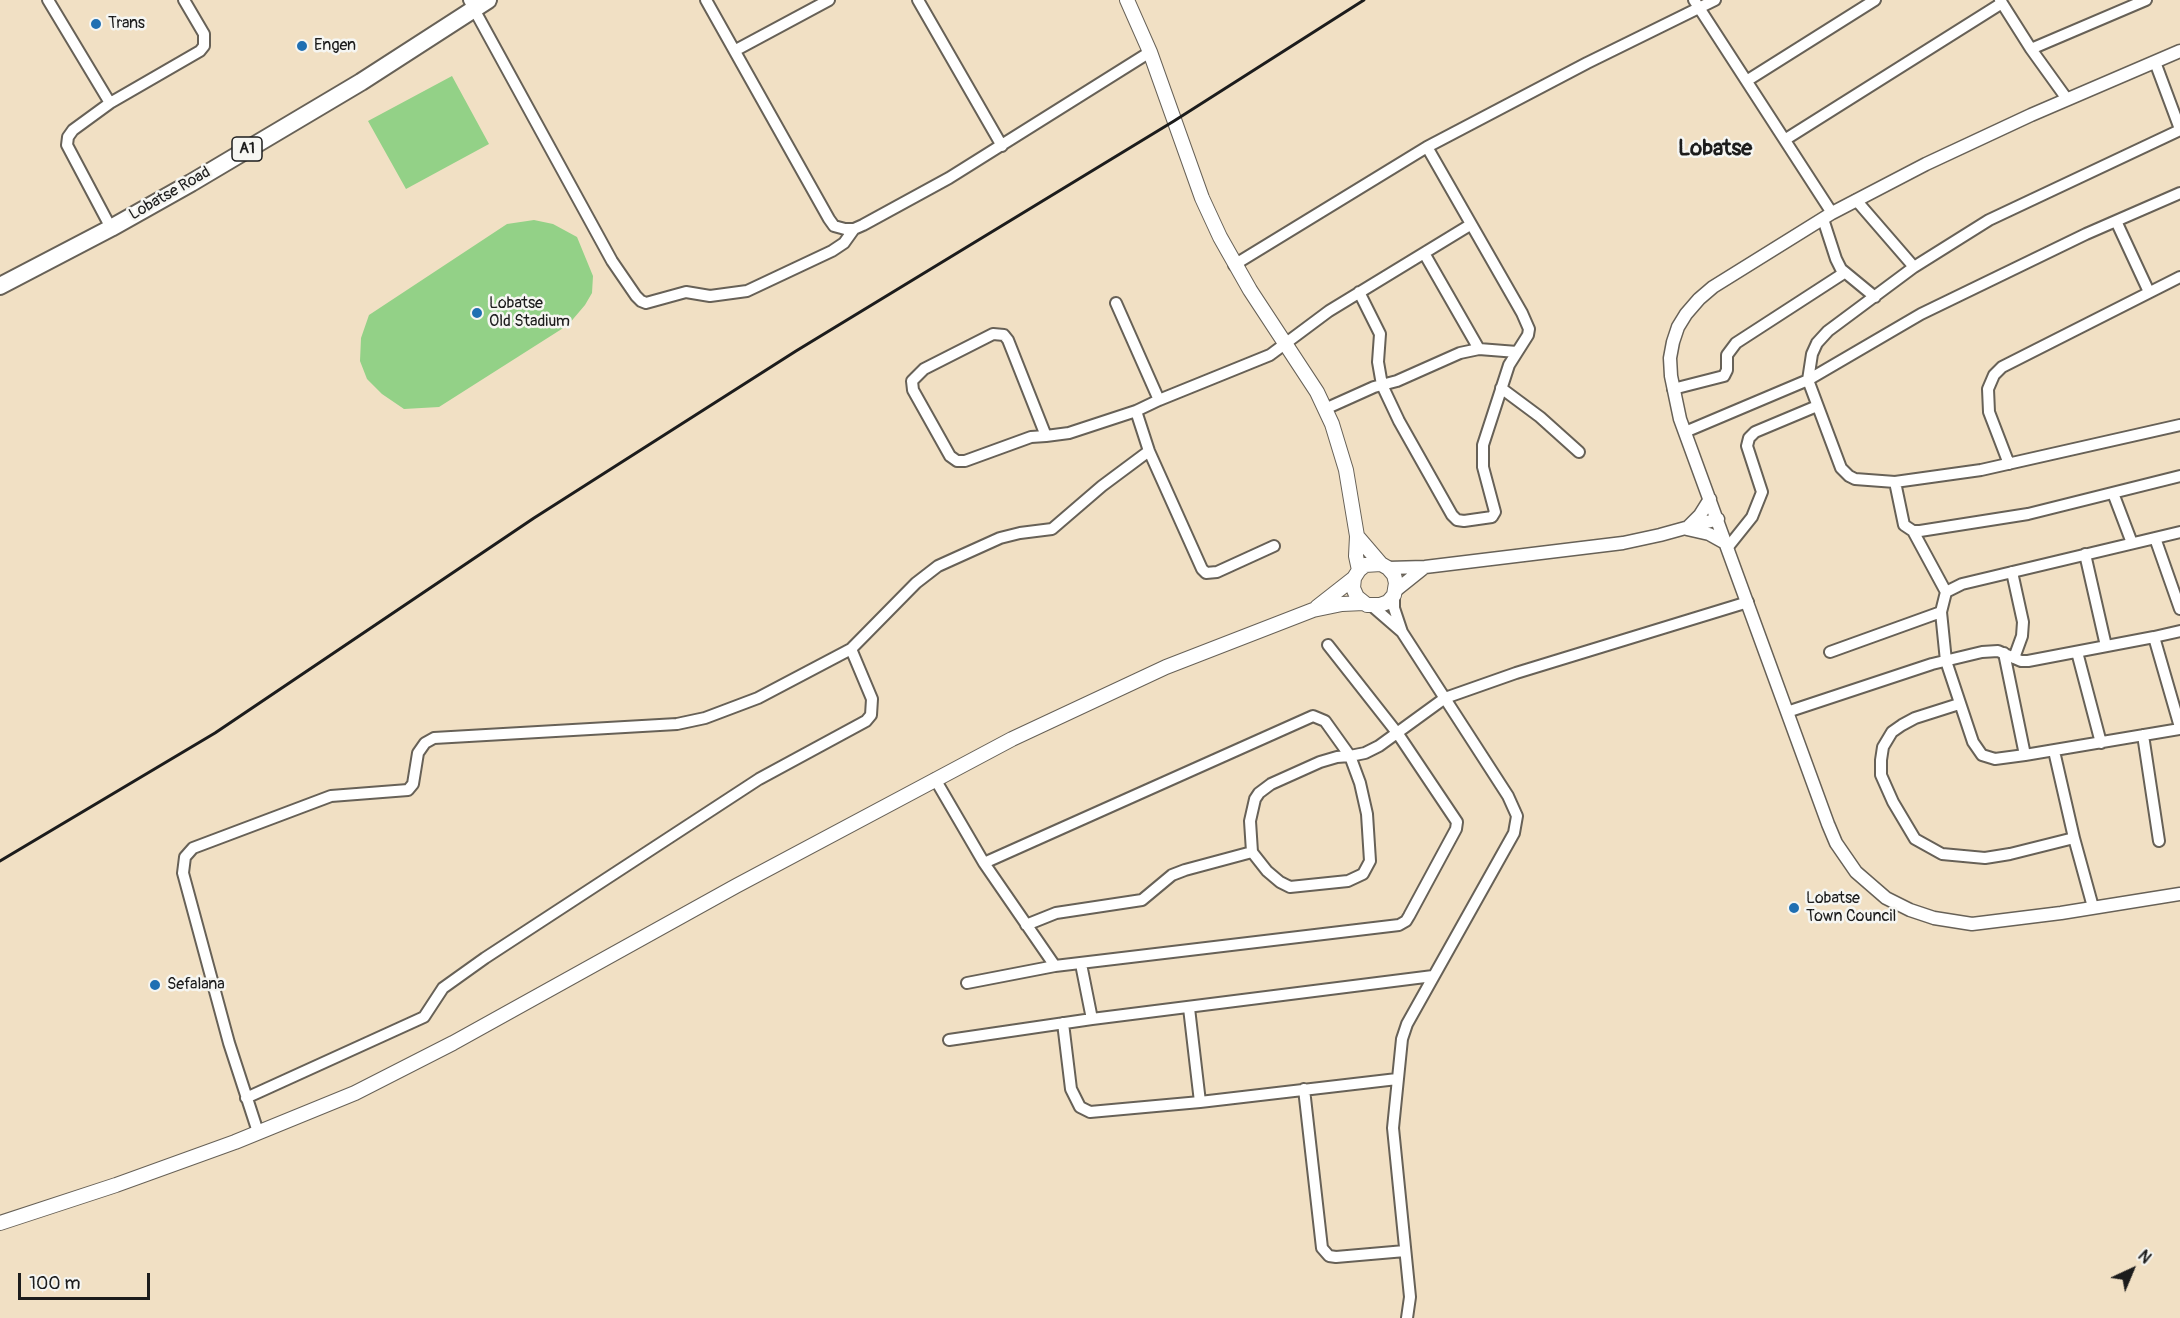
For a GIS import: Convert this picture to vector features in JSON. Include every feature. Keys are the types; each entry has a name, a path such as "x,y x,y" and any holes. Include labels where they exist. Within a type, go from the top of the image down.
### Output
{"highway":[{"name":"Lobatse Road","path":"0,286 111,228 361,82 477,3"}],"main road":[{"path":"1127,0 1150,52 1202,198 1234,265 1302,368 1325,409 1339,443 1357,536 1356,574 1353,588 1356,597 1368,605"},
{"path":"0,1223 116,1185 356,1094 935,779 1012,739 1157,671 1313,610 1342,604 1380,605 1388,602 1394,593 1396,583 1394,574 1357,536"},
{"path":"1313,610 1356,574 1373,563 1385,566"}],"street":[{"path":"48,0 110,103"},
{"path":"111,228 66,141 69,134 110,103 195,55 204,46 204,34 184,0"},
{"path":"706,0 829,219 840,228 854,229"},
{"path":"736,50 829,0"},
{"path":"918,0 1002,147"},
{"path":"1234,265 1427,147 1697,4 1715,0"},
{"path":"1748,80 1875,0"},
{"path":"2031,49 2146,0"},
{"path":"1786,139 2001,1 2031,49 2067,99"},
{"path":"477,3 612,261 636,296 641,301 651,302 686,292 710,296 747,291 832,251 844,243 854,229 1002,147 1150,52"},
{"path":"1697,4 1786,139 1828,216 1836,259 1844,273 1875,297"},
{"path":"2180,51 2067,99 1926,164 1828,216 1713,287 1699,299 1686,314 1673,342 1670,358 1673,389 1685,432 1836,843 1856,872 1886,898 1910,910 1934,918 1972,924 2180,894"},
{"path":"2155,62 2180,129 1989,220 1914,267 1828,331 1817,343 1812,354 1808,380 1841,468 1855,478 1894,482 2009,464 2180,425"},
{"path":"1359,292 1380,334 1378,362 1382,385 1399,421 1452,515 1457,520 1464,521 1494,515 1482,457 1485,435 1501,388 1516,352 1528,335 1529,329 1427,147"},
{"path":"1685,432 1808,380 1921,314 2180,193"},
{"path":"1856,200 1914,267"},
{"path":"2116,221 2149,292"},
{"path":"1046,436 1004,334 998,333 984,339 924,369 912,381 913,390 950,456 957,461 965,461 1026,438 1046,436 1069,433 1136,411 1270,355 1329,311 1470,225"},
{"path":"1424,253 1479,349"},
{"path":"1673,389 1724,376 1727,370 1727,355 1736,342 1844,273"},
{"path":"2009,464 1989,412 1988,389 1994,375 2002,367 2180,277"},
{"path":"1116,303 1159,400"},
{"path":"1325,409 1460,353 1479,349 1516,352"},
{"path":"1501,388 1547,423 1579,452"},
{"path":"1728,547 1752,516 1762,492 1747,446 1749,438 1766,427 1818,406"},
{"path":"1136,411 1149,451 1198,563 1206,573 1217,572 1274,546"},
{"path":"258,1132 246,1098 183,873 185,856 193,848 331,796 408,790 413,784 418,753 425,743 434,738 689,722 758,698 851,650 916,583 938,566 1000,538 1052,529 1102,486 1149,451"},
{"path":"1912,531 2028,514 2180,476"},
{"path":"1894,482 1902,521 1912,531 1946,592 1941,612 1946,661 1973,742 1982,755 1995,759 2025,755 2180,728 2154,637"},
{"path":"2113,493 2132,543"},
{"path":"1686,528 1700,515 1710,499"},
{"path":"1385,566 1425,567 1623,543 1718,519"},
{"path":"1686,528 1709,534 1728,547"},
{"path":"1946,592 1962,584 2180,532"},
{"path":"2155,538 2180,609"},
{"path":"2085,554 2106,646"},
{"path":"1407,1318 1410,1297 1393,1136 1401,1039 1407,1024 1517,824 1517,816 1508,796 1402,632 1394,608 1394,593 1425,567"},
{"path":"2012,572 2023,622 2022,636 2009,655 2025,755"},
{"path":"984,863 1306,717 1318,717 1325,721 1350,756 1360,783 1367,814 1370,861 1362,874 1348,881 1290,887 1280,882 1252,852 1250,821 1255,799 1259,793 1271,784 1320,762 1350,756 1365,753 1398,734 1445,698 1516,673 1748,603"},
{"path":"1368,605 1402,632"},
{"path":"1830,652 1941,612"},
{"path":"1787,712 1923,667 1993,651 2028,661 2180,630"},
{"path":"967,983 1055,966 1403,923 1409,916 1457,825 1454,814 1398,734 1328,645"},
{"path":"246,1098 424,1017 442,988 485,958 759,779 866,721 871,715 872,699 851,650"},
{"path":"2077,652 2101,743"},
{"path":"1959,704 1915,718 1902,725 1892,732 1883,747 1881,775 1893,802 1915,839 1942,854 1985,858 2074,838"},
{"path":"2142,735 2159,841"},
{"path":"2054,751 2093,907"},
{"path":"935,779 984,863 1055,966"},
{"path":"1026,925 1056,913 1143,900 1172,875 1252,852"},
{"path":"1081,964 1092,1019"},
{"path":"949,1040 1092,1019 1433,976"},
{"path":"1189,1008 1200,1102"},
{"path":"1063,1023 1071,1089 1075,1101 1084,1110 1090,1112 1200,1102 1397,1079"},
{"path":"1304,1089 1322,1248 1329,1256 1336,1257 1405,1251"}],"green space":[{"path":"452,76 489,144 406,189 368,121"},
{"path":"534,220 553,224 577,237 593,276 592,293 568,325 439,407 404,409 382,394 367,379 360,361 361,338 369,315 507,224"}],"railway":[{"path":"0,861 215,733 534,518 796,351 1174,121 1364,0"}],"place":[{"name":"Trans","path":"96,24"},
{"name":"Engen","path":"302,46"},
{"name":"Lobatse Old Stadium","path":"477,313"},
{"name":"Lobatse Town Council","path":"1794,908"},
{"name":"Sefalana","path":"155,985"}],"district":[{"name":"Lobatse","path":"1715,149"}]}
